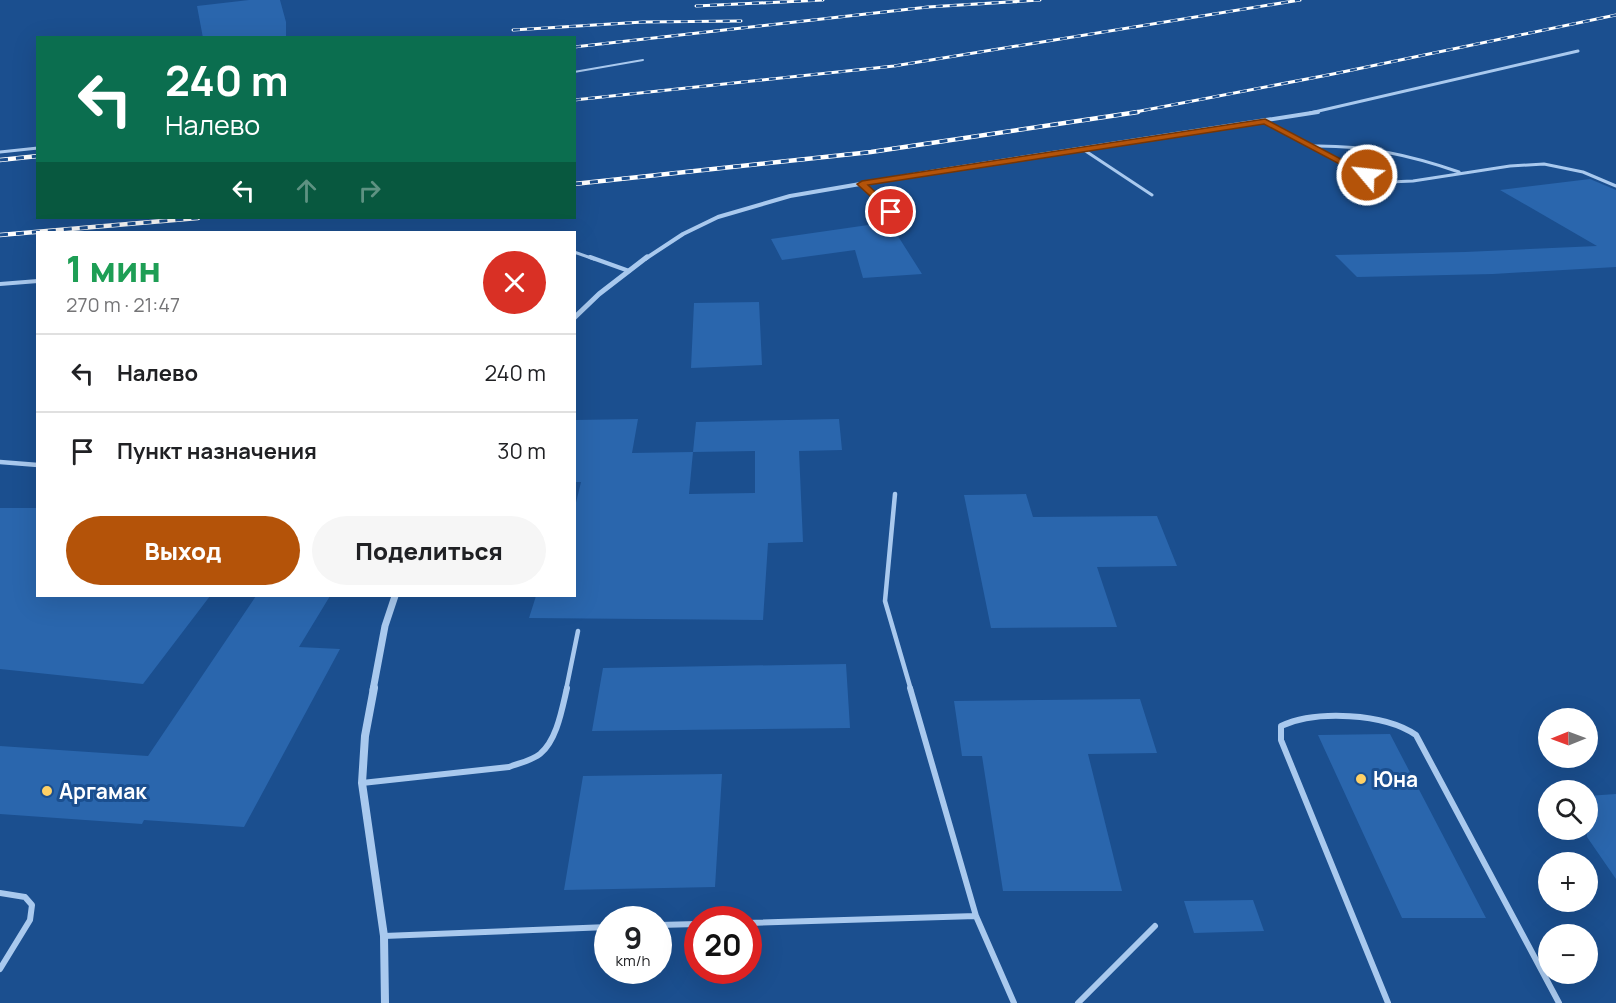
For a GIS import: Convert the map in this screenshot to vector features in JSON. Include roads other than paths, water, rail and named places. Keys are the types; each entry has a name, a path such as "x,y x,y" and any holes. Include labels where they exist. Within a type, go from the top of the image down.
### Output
{"street":[{"path":"576,316 630,271 697,226 727,214 775,201 862,184 1081,148 1265,121 1399,94 1578,51"},
{"path":"384,1003 384,936 362,783 365,736 384,626 395,597"}],"lane":[{"path":"576,72 643,60"},
{"path":"1265,121 1367,175 1389,182 1413,181 1525,164 1544,164 1583,172 1616,186"},
{"path":"1312,146 1351,145 1390,150 1462,173"},
{"path":"0,152 36,148"},
{"path":"1081,148 1152,195"},
{"path":"862,184 891,212"},
{"path":"576,253 630,271"},
{"path":"0,284 36,281"},
{"path":"0,462 36,465"},
{"path":"895,494 885,601 976,916 1014,1003"},
{"path":"362,783 509,767 543,752 558,722 578,631"},
{"path":"1388,1003 1281,741 1281,726 1288,722 1297,719 1387,719 1408,727 1416,735 1559,1003"},
{"path":"0,893 25,897 32,905 30,920 0,969"},
{"path":"762,923 976,916"},
{"path":"1078,1003 1155,926"},
{"path":"384,936 594,928"}],"railway":[{"path":"696,6 823,0"},
{"path":"576,47 928,7 1040,0"},
{"path":"576,100 894,66 1300,0"},
{"path":"1130,113 1333,74 1616,15"},
{"path":"513,30 643,22 741,21"},
{"path":"576,184 871,152 1138,112"},
{"path":"0,160 36,156"},
{"path":"47,231 186,219"},
{"path":"0,235 36,232"}],"place":[{"name":"Юна","path":"1361,779"},
{"name":"Аргамак","path":"47,791"}]}
